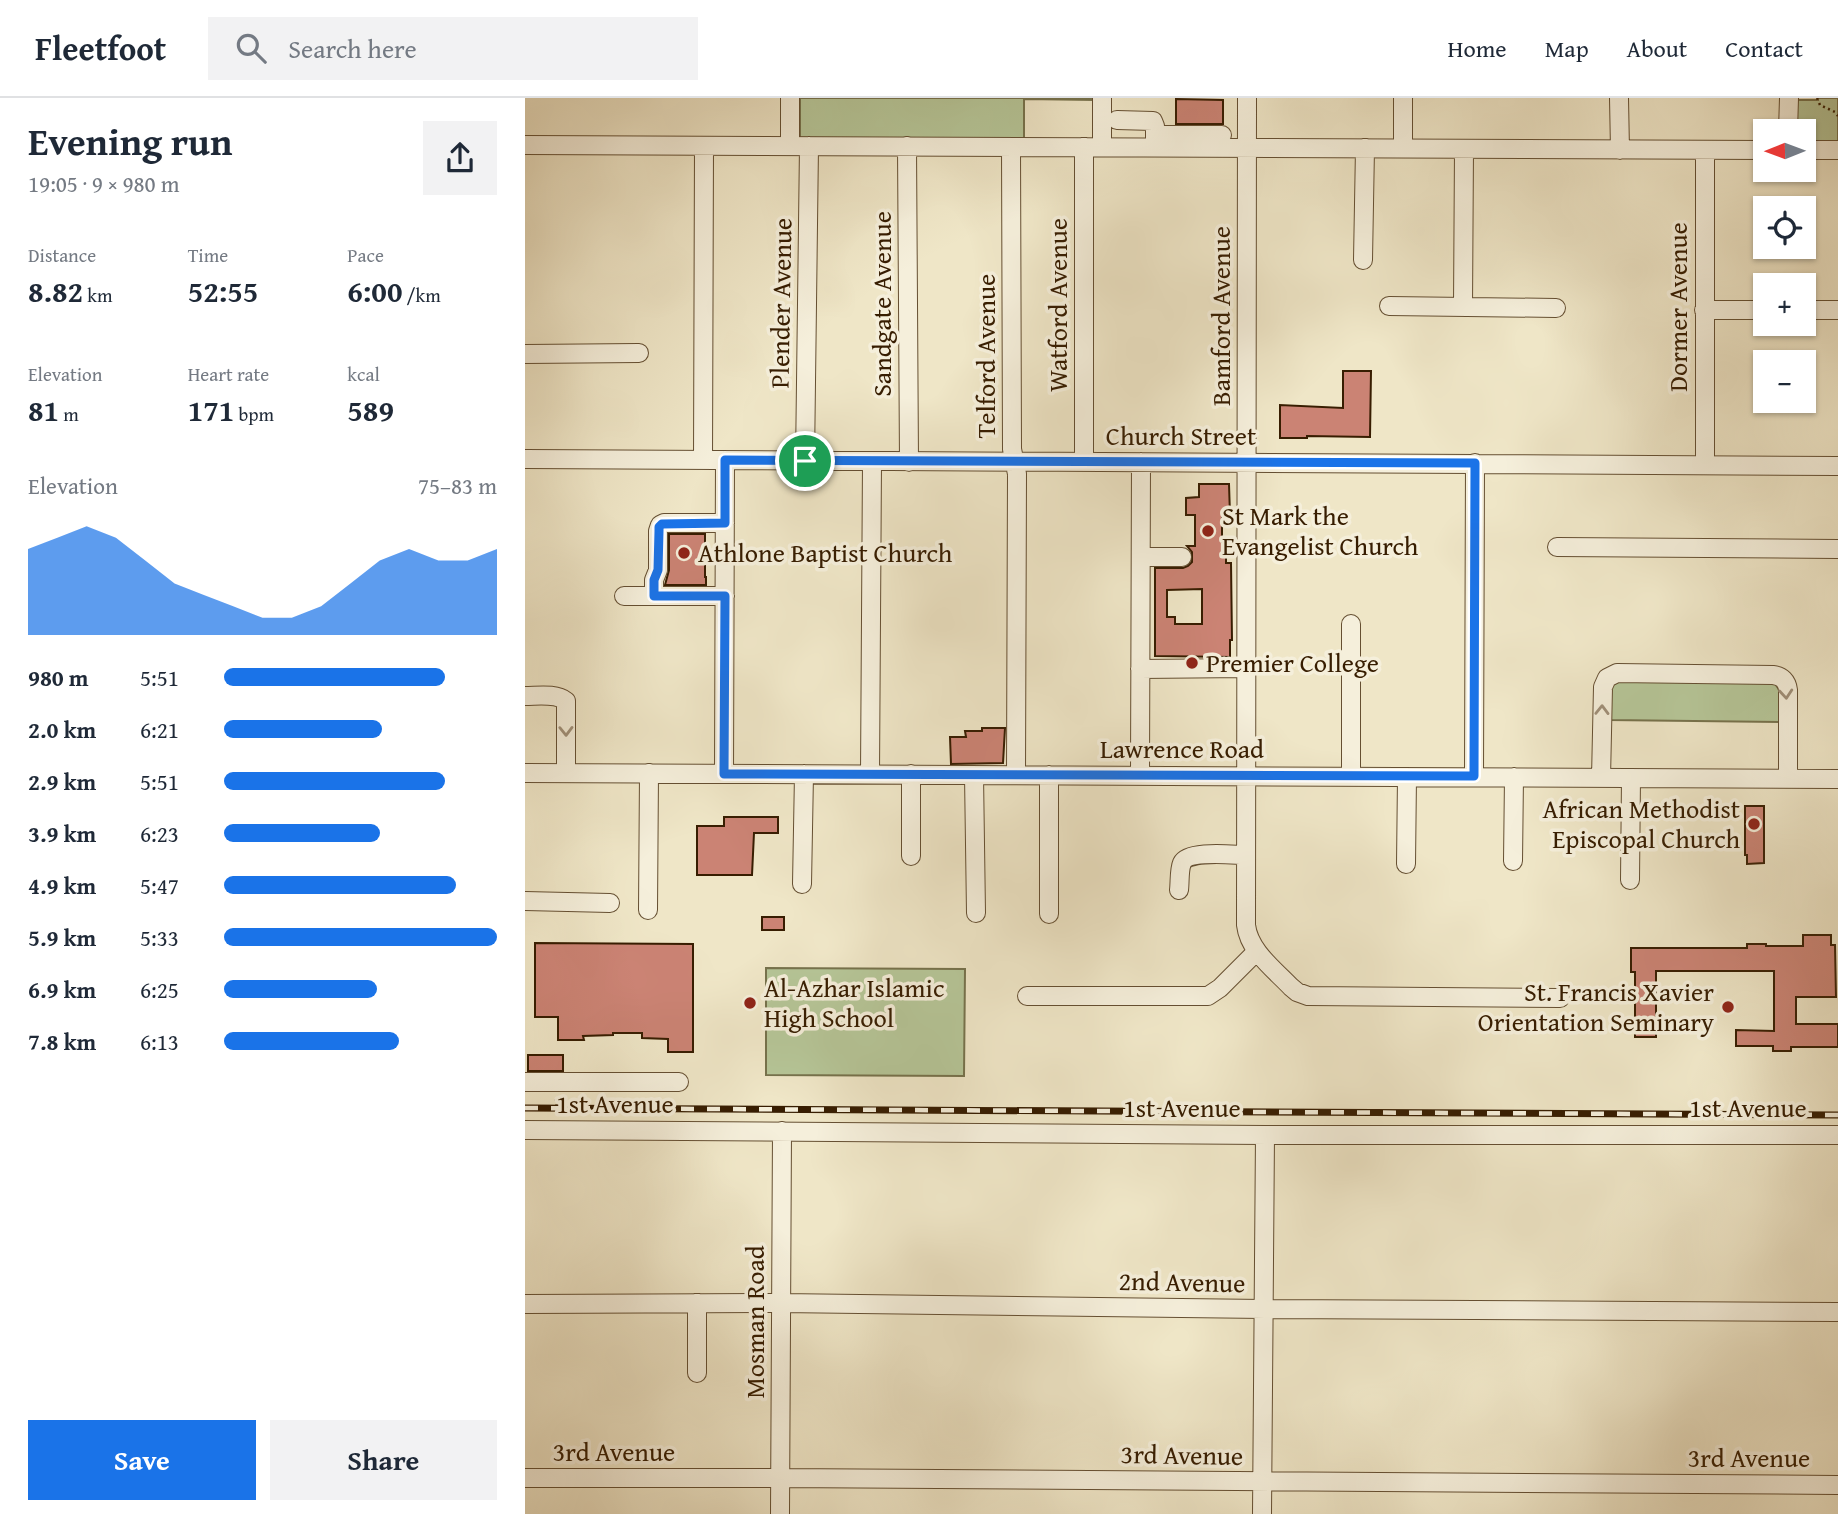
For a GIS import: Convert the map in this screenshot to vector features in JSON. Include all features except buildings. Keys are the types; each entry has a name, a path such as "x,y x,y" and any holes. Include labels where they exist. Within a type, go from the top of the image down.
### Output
{"street":[{"path":"790,98 790,146"},
{"name":"Watford Avenue","path":"1084,462 1093,147 1102,98"},
{"name":"Bamford Avenue","path":"1247,98 1246,925 1250,940 1258,951"},
{"path":"1403,98 1403,148"},
{"path":"1619,98 1620,149"},
{"path":"1789,98 1789,119"},
{"path":"1118,120 1151,120 1154,124 1155,141"},
{"path":"525,145 1093,147 1222,135"},
{"path":"1155,141 1247,148 1753,150"},
{"path":"703,460 705,146"},
{"name":"Plender Avenue","path":"805,461 809,146"},
{"name":"Sandgate Avenue","path":"907,146 909,462"},
{"name":"Telford Avenue","path":"1011,147 1011,449 1017,474 1016,775"},
{"path":"1363,260 1365,148"},
{"path":"1464,149 1464,307"},
{"name":"Dormer Avenue","path":"1705,150 1705,465"},
{"path":"1817,150 1838,150"},
{"path":"1389,306 1556,308"},
{"path":"1704,310 1753,310"},
{"path":"1816,310 1838,310"},
{"path":"525,354 639,353"},
{"name":"Church Street","path":"525,459 1838,466"},
{"path":"724,774 725,460"},
{"path":"870,774 872,462"},
{"path":"1140,775 1141,463"},
{"path":"1474,776 1475,463"},
{"path":"654,596 660,526 664,523 725,523"},
{"path":"1557,547 1838,549"},
{"path":"1141,556 1182,557"},
{"path":"624,596 725,596"},
{"path":"1350,777 1351,624"},
{"path":"1140,669 1246,668"},
{"path":"1601,778 1602,687 1607,678 1617,673 1773,675 1783,678 1787,685 1788,779"},
{"path":"525,696 556,696 566,701 566,773"},
{"name":"Lawrence Road","path":"525,773 1838,779"},
{"path":"648,910 649,774"},
{"path":"802,884 804,774"},
{"path":"911,774 911,856"},
{"path":"974,775 976,913"},
{"path":"1049,775 1049,914"},
{"path":"1406,864 1407,777"},
{"path":"1513,861 1514,777"},
{"path":"1630,880 1631,778"},
{"path":"1179,890 1181,864 1185,859 1205,855 1246,855"},
{"path":"525,901 610,903"},
{"path":"1027,996 1207,996 1217,992 1258,951 1291,987 1308,996 1560,998"},
{"path":"525,1082 679,1082"},
{"name":"1st Avenue","path":"525,1130 1265,1135 1838,1135"},
{"name":"Mosman Road","path":"780,1514 782,1131"},
{"path":"1262,1514 1265,1135"},
{"path":"697,1303 697,1373"},
{"name":"2nd Avenue","path":"525,1304 781,1303 1838,1312"},
{"name":"3rd Avenue","path":"525,1478 1838,1485"}],"path":[{"path":"1817,98 1820,105 1838,116"},
{"path":"557,1082 557,1131"}],"green space":[{"path":"800,98 1095,98 1095,100 1024,99 1024,141 800,140"},
{"path":"1838,98 1838,143 1817,143 1817,119 1796,119 1796,100"},
{"path":"1618,680 1773,681 1780,691 1779,722 1609,720 1609,689"},
{"path":"766,968 965,969 964,1076 766,1075"}],"railway":[{"path":"525,1108 1838,1115"}],"place":[{"name":"St Mark the Evangelist Church","path":"1208,531"},
{"name":"Athlone Baptist Church","path":"684,553"},
{"name":"Premier College","path":"1192,663"},
{"name":"African Methodist Episcopal Church","path":"1754,824"},
{"name":"Al-Azhar Islamic High School","path":"750,1003"},
{"name":"St. Francis Xavier Orientation Seminary","path":"1728,1007"}],"route":[{"path":"725,460 805,461 1475,463 1474,776 724,774 725,596 654,596 654,580 658,570 659,527 664,523 725,523 725,460"}]}
